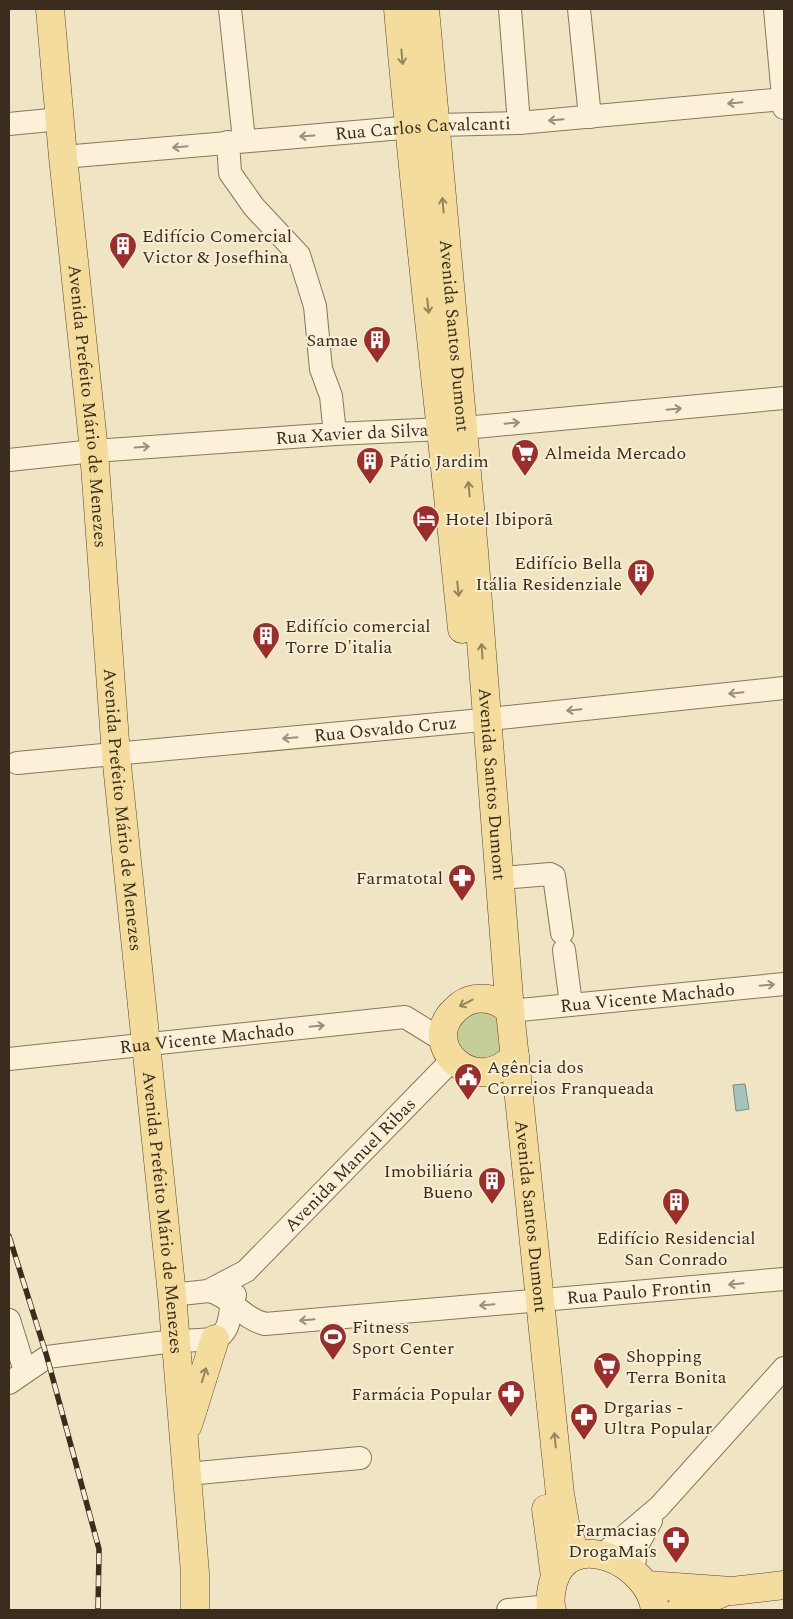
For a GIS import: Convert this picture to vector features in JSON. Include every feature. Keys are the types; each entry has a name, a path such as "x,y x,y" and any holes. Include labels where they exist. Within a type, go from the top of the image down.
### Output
{"main road":[{"name":"Avenida Prefeito Mário de Menezes","path":"50,9 63,157 94,451 116,755 172,1295 195,1573 195,1610"},
{"name":"Avenida Santos Dumont","path":"398,9 408,128 436,271 453,428 503,1006 506,1063 531,1301 555,1577 551,1608"},
{"name":"Avenida Santos Dumont","path":"425,9 437,125 436,271"},
{"name":"Avenida Santos Dumont","path":"479,720 501,878 503,1006"},
{"path":"503,1006 484,998 472,999 461,1004 447,1021 448,1050 462,1068 474,1073 486,1073 506,1063"},
{"name":"Avenida Santos Dumont","path":"531,1301 567,1530 588,1556"},
{"path":"184,1439 215,1339"},
{"path":"555,1577 564,1564 588,1556 621,1563 640,1578 655,1610"},
{"path":"640,1578 732,1591"},
{"path":"680,1610 732,1591 784,1585"}],"street":[{"path":"230,9 236,141 230,173 254,207 300,255 314,306 321,369 331,396 335,434"},
{"path":"510,9 519,123"},
{"path":"579,9 590,116"},
{"path":"775,9 784,108"},
{"name":"Rua Carlos Cavalcanti","path":"63,157 437,125 519,123 784,99"},
{"path":"9,124 60,119"},
{"name":"Rua Xavier da Silva","path":"9,460 94,451 335,434 453,428 784,398"},
{"name":"Rua Osvaldo Cruz","path":"17,763 479,720 784,688"},
{"path":"501,878 550,874 554,876 570,1004"},
{"name":"Rua Vicente Machado","path":"503,1006 570,1004 784,984"},
{"name":"Rua Vicente Machado","path":"9,1059 405,1018 448,1050"},
{"name":"Avenida Manuel Ribas","path":"215,1339 228,1326 230,1305 246,1271 448,1050"},
{"name":"Avenida Manuel Ribas","path":"172,1295 208,1291 246,1271"},
{"name":"Rua Paulo Frontin","path":"230,1305 253,1321 264,1324 784,1279"},
{"path":"208,1291 222,1296 230,1305"},
{"path":"9,1320 17,1377 47,1357 215,1339"},
{"path":"640,1578 637,1546 659,1507 784,1368"},
{"path":"187,1474 360,1458"},
{"path":"588,1556 659,1507"},
{"path":"508,1610 551,1608"}],"green space":[{"path":"474,1008 498,1016 501,1050 487,1061 461,1057 453,1024"}],"water":[{"path":"745,1084 749,1109 736,1111 733,1085"}],"railway":[{"path":"9,1236 47,1357 99,1549 98,1610"}],"place":[{"name":"Edifício Comercial Victor & Josefhina","path":"123,270"},
{"name":"Samae","path":"377,364"},
{"name":"Almeida Mercado","path":"525,477"},
{"name":"Pátio Jardim","path":"370,485"},
{"name":"Hotel Ibiporã","path":"426,543"},
{"name":"Edifício Bella Itália Residenziale","path":"641,597"},
{"name":"Edifício comercial Torre D'italia","path":"266,660"},
{"name":"Farmatotal","path":"462,902"},
{"name":"Agência dos Correios Franqueada","path":"468,1101"},
{"name":"Imobiliária Bueno","path":"492,1205"},
{"name":"Edifício Residencial San Conrado","path":"676,1226"},
{"name":"Fitness Sport Center","path":"333,1361"},
{"name":"Shopping Terra Bonita","path":"607,1390"},
{"name":"Farmácia Popular","path":"511,1418"},
{"name":"Drgarias - Ultra Popular","path":"584,1441"},
{"name":"Farmacias DrogaMais","path":"676,1564"}]}
